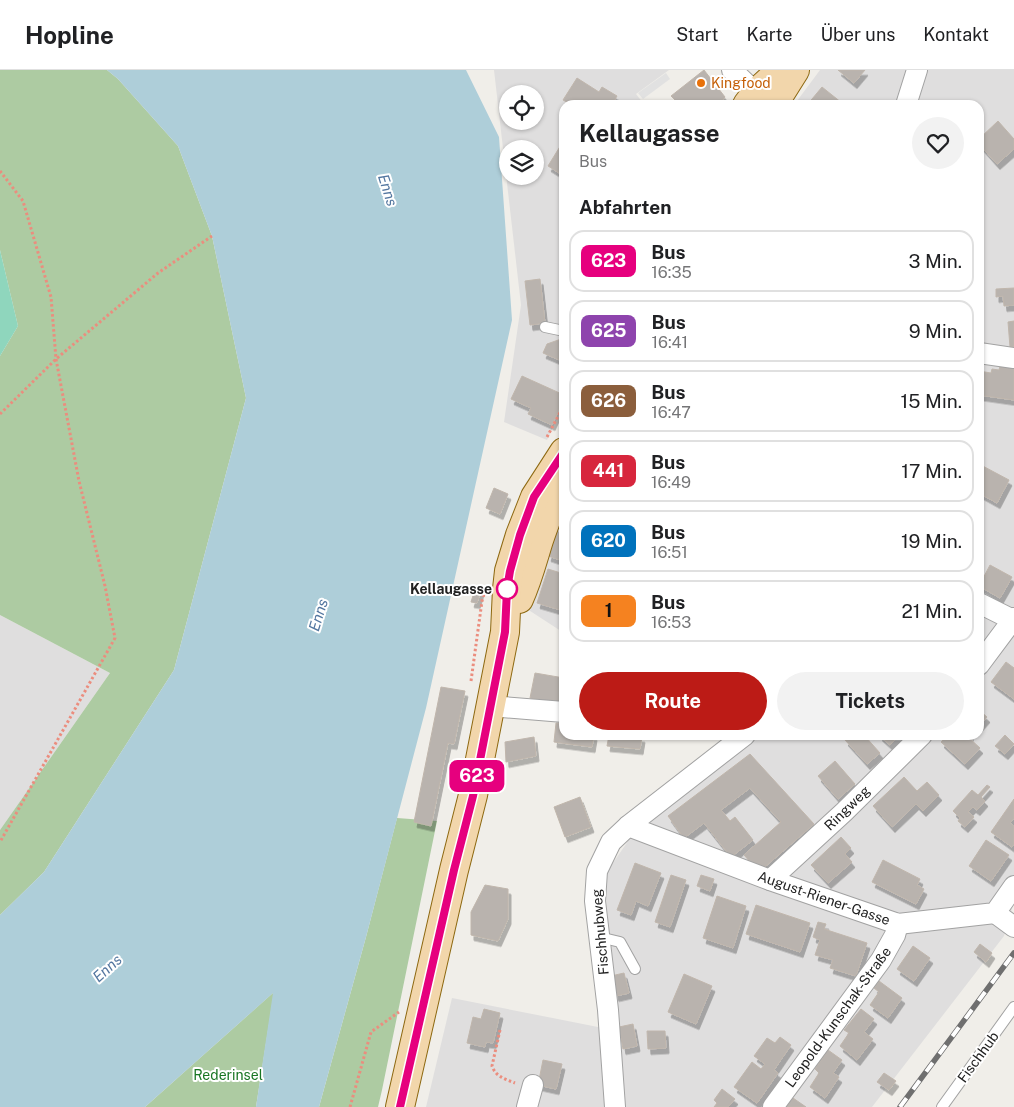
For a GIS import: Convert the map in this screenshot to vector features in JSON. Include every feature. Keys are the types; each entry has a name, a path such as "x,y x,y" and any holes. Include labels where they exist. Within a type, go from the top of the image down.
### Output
{"main road":[{"path":"763,100 781,70"},
{"path":"764,100 795,70"},
{"path":"400,1107 454,870 473,796 505,632 507,589 510,571 520,535 534,497 559,460"}],"street":[{"path":"732,70 760,100"},
{"path":"908,100 917,70"},
{"path":"984,354 1014,358"},
{"path":"984,605 1013,619 984,658"},
{"path":"490,706 559,712"},
{"name":"Fischhubweg","path":"615,1107 608,1010 595,901 597,871 611,842 628,826 739,740"},
{"name":"Ringweg","path":"770,880 844,812 917,740"},
{"name":"August-Riener-Gasse","path":"628,826 770,880 898,924 995,913"},
{"path":"1014,886 995,913 1014,927"},
{"name":"Leopold-Kunschak-Straße","path":"773,1107 881,960 895,935 898,924"}],"lane":[{"path":"545,327 559,330"},
{"path":"599,937 620,942 635,969"},
{"name":"Fischhub","path":"942,1107 1014,1007"}],"path":[{"path":"0,170 24,201 51,297 56,359 80,480 115,638 0,842"},
{"path":"0,414 56,359 158,273 212,236"},
{"path":"350,1107 371,1032 403,1010"},
{"path":"500,1030 492,1061 494,1072 530,1094"}],"shaded area":[{"path":"494,70 669,70 636,94 641,100 559,100 559,415 547,440 504,422 521,305 507,185 544,185 544,140 502,140 501,130 544,130 544,85 499,85 499,114"},
{"path":"820,70 1014,70 1014,902 1004,936 872,1107 426,1107 452,998 618,1031 604,876 635,831 746,740 984,740 984,100 798,100"},
{"path":"666,73 670,79 643,99 638,93"},
{"path":"559,514 559,630 524,607"},
{"path":"0,615 110,673 0,830"}],"green space":[{"path":"0,70 107,70 118,79 178,146 212,236 246,398 174,670 44,872 0,915 0,830 110,673 0,615 0,356 18,326 0,250"},
{"path":"0,250 18,326 0,356"},
{"path":"397,818 437,821 378,1107 319,1107 366,937"},
{"name":"Rederinsel","path":"274,992 256,1107 145,1107"}],"water":[{"name":"Enns","path":"107,70 466,70 499,137 499,185 502,185 512,320 426,708 319,1107 256,1107 273,993 145,1107 0,1107 0,915 44,872 174,670 246,398 212,236 178,146 118,79"}],"building":[{"name":"Kingfood","path":"704,70 725,97 723,100 675,100 671,96"},
{"path":"838,70 865,70 854,83"},
{"path":"577,78 599,92 602,87 617,96 615,100 563,100"},
{"path":"822,87 838,100 811,100"},
{"path":"998,121 1014,139 1014,149 997,164 984,150 984,134"},
{"path":"559,148 559,173 548,166"},
{"path":"540,279 545,323 530,325 525,281"},
{"path":"1014,288 1014,305 1004,306 1003,296 996,297 996,289"},
{"path":"1014,321 1014,346 1010,347 1008,322"},
{"path":"559,340 559,360 543,353 547,344"},
{"path":"1000,366 1014,368 1014,400 984,396 984,372 991,373 992,369 999,370"},
{"path":"522,376 559,393 559,410 552,425 528,414 531,408 511,399"},
{"path":"984,467 1009,480 997,503 984,496"},
{"path":"494,488 508,494 500,514 486,508"},
{"path":"556,531 559,532 559,560 548,556"},
{"path":"990,565 1012,577 1000,598 984,589 984,576"},
{"path":"548,569 559,572 559,610 537,603"},
{"name":"Kellaugasse","path":"475,589 481,590 477,603 471,602"},
{"path":"1006,662 1014,668 1014,699 991,682"},
{"path":"535,673 559,677 559,703 530,698"},
{"path":"441,687 465,691 454,744 448,743 431,826 414,822"},
{"path":"556,723 559,723 559,740 593,740 592,747 554,742"},
{"path":"1005,735 1014,744 1005,754 995,746"},
{"path":"534,737 536,756 506,762 505,742"},
{"path":"608,740 642,740 640,749 607,746"},
{"path":"845,740 868,740 880,753 867,764"},
{"path":"884,740 894,740 890,745"},
{"path":"943,740 971,740 980,748 965,764 941,742"},
{"path":"750,754 814,824 759,872 744,855 781,822 750,788 721,810 730,821 735,817 753,840 731,857 704,823 684,838 668,816"},
{"path":"835,761 855,784 838,799 818,776"},
{"path":"904,777 917,791 927,782 939,795 923,811 916,804 892,827 873,806"},
{"path":"987,785 990,787 981,797 985,801 977,810 973,807 968,812 974,817 965,827 958,821 960,818 953,811 972,790 978,795"},
{"path":"580,797 591,827 565,837 554,807"},
{"path":"1014,799 1014,818 1010,823 1014,826 1014,844 1012,847 991,832"},
{"path":"841,837 851,848 845,854 852,862 828,883 811,865"},
{"path":"986,840 1009,855 991,881 969,866"},
{"path":"883,860 920,879 917,885 924,889 916,904 872,882"},
{"path":"635,863 661,873 648,906 636,901 631,915 617,910"},
{"path":"671,875 686,880 670,927 655,922"},
{"path":"701,875 714,879 710,891 697,886"},
{"path":"485,885 508,889 508,919 498,941 471,935 471,912"},
{"path":"717,896 746,906 733,948 703,938"},
{"path":"756,905 810,923 800,952 746,934"},
{"path":"818,922 826,924 824,929 867,943 856,976 830,968 833,960 815,955 820,940 813,937"},
{"path":"980,944 992,953 986,962 974,952"},
{"path":"913,946 930,958 914,981 897,969"},
{"path":"624,973 629,993 616,996 611,976"},
{"path":"684,974 712,986 696,1024 668,1012"},
{"path":"879,981 902,998 888,1018 870,1005 879,992 874,988"},
{"path":"484,1009 500,1013 493,1043 486,1042 485,1047 467,1043 473,1017 481,1019"},
{"path":"861,1009 874,1019 864,1032 873,1039 857,1060 840,1046 849,1033 844,1030"},
{"path":"633,1024 637,1046 623,1049 619,1027"},
{"path":"647,1031 665,1031 666,1048 648,1049"},
{"path":"780,1037 791,1045 774,1070 778,1073 757,1103 734,1087 752,1062 761,1069 765,1064 754,1056 767,1038 775,1043"},
{"path":"828,1050 842,1060 833,1073 839,1077 825,1098 810,1087 819,1073 815,1069"},
{"path":"543,1060 562,1064 556,1089 538,1085"},
{"path":"884,1073 896,1081 889,1090 877,1082"},
{"path":"722,1089 735,1099 728,1107 714,1107 717,1103 714,1100"},
{"path":"793,1098 806,1107 786,1107"}],"railway":[{"path":"900,1107 1014,953"}],"bus line":[{"name":"623","path":"400,1107 454,870 473,796 505,632 507,589 510,571 520,535 534,497 559,460"}],"place":[{"name":"Kingfood","path":"701,83"},
{"name":"Kellaugasse","path":"507,589"}]}
